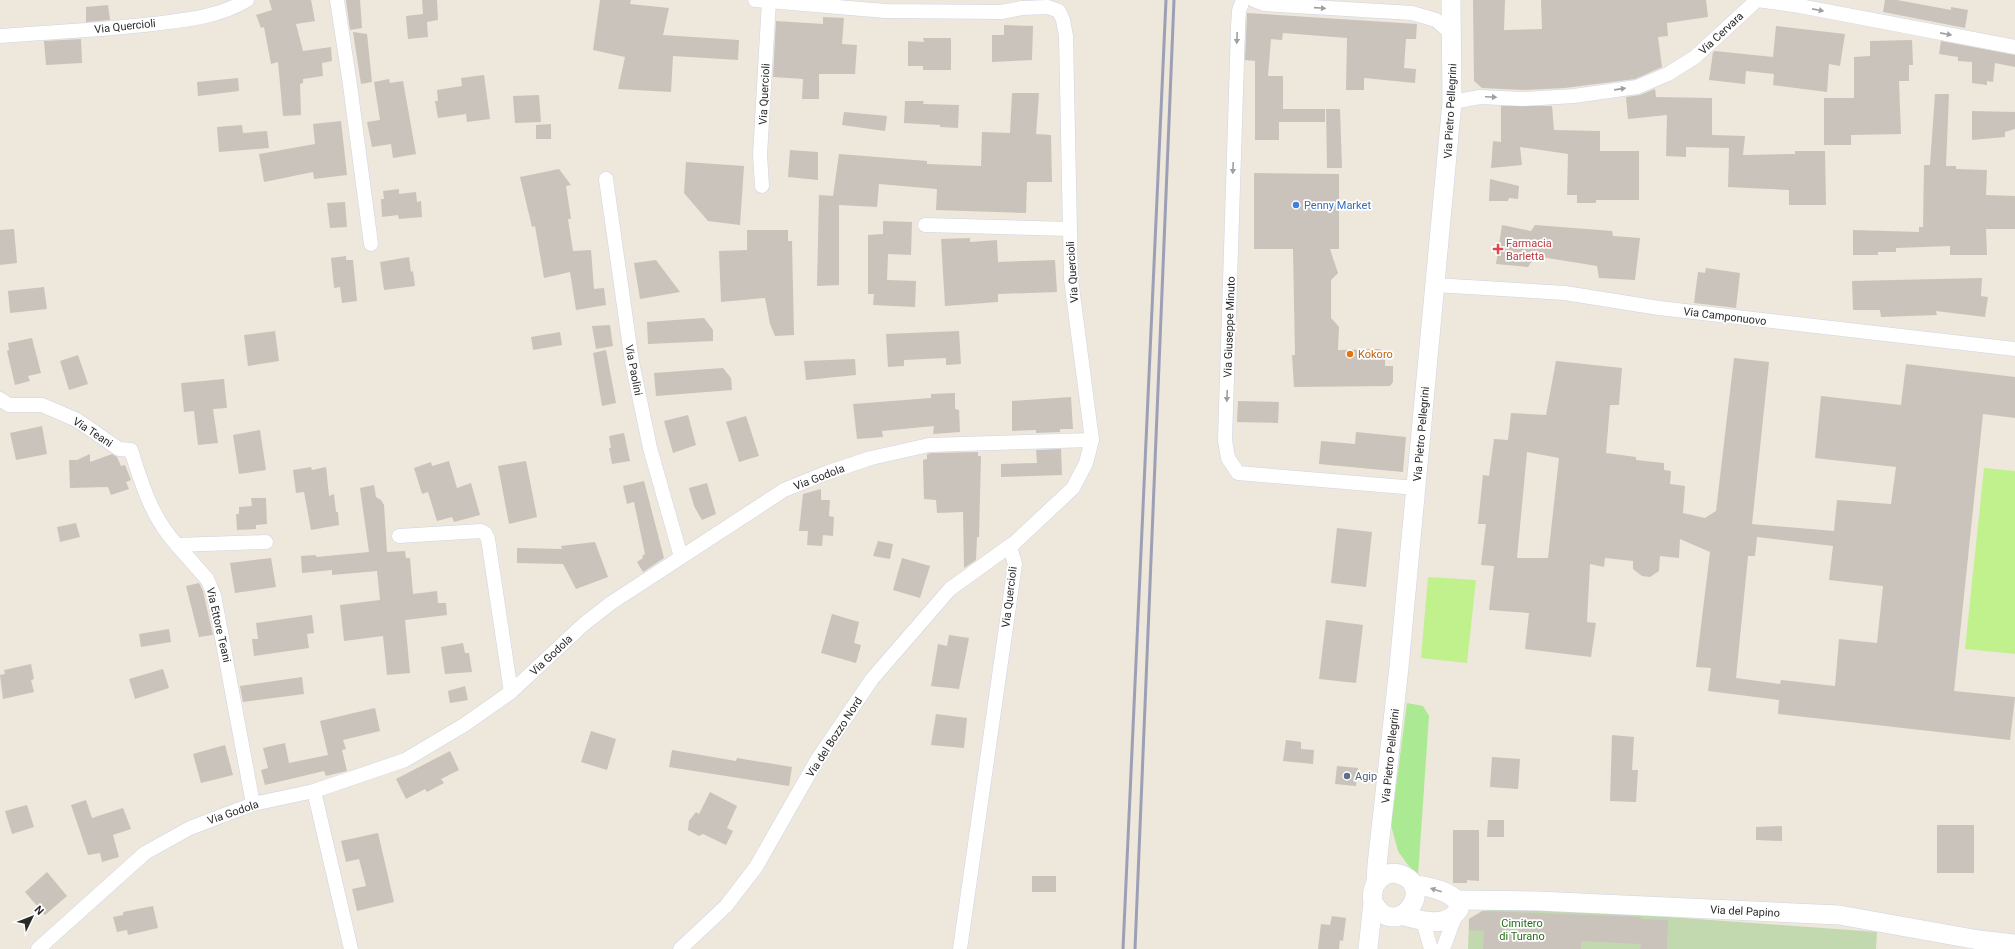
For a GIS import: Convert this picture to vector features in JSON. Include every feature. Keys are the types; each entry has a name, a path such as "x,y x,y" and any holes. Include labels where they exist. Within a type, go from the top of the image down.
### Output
{"main road":[{"name":"Via Pietro Pellegrini","path":"1376,882 1416,488 1452,102 1452,34 1450,0"},
{"path":"1381,833 1396,873"},
{"path":"1396,873 1409,879 1413,885 1415,900 1407,912 1398,916 1380,931 1368,949 1373,902 1372,895 1376,882 1381,877 1396,873"},
{"path":"1373,902 1381,913 1436,923 1461,906 1450,895 1422,886 1413,885"},
{"name":"Via del Papino","path":"1461,906 1538,901 1839,915 1979,940 2015,944"}],"street":[{"name":"Via Quercioli","path":"0,36 124,27 187,20 235,8 247,0"},
{"path":"337,0 371,244"},
{"name":"Via Giuseppe Minuto","path":"1243,0 1239,11 1238,28 1225,440 1228,458 1238,473 1416,488"},
{"path":"1254,0 1264,4 1412,13 1436,20 1452,34"},
{"name":"Via Cervara","path":"1452,102 1480,97 1523,99 1574,96 1637,87 1668,74 1695,57 1757,0 1800,6 2015,47"},
{"name":"Via Quercioli","path":"762,186 760,155 762,1 885,11 1001,12 1022,8 1048,7 1059,11 1064,20 1066,36 1071,279 1092,440 1086,463 1073,488 1010,546 1014,564 960,949"},
{"name":"Via Paolini","path":"606,179 632,362 650,448 681,557"},
{"name":"Via Quercioli","path":"926,225 1070,228"},
{"name":"Via Camponuovo","path":"1435,285 1565,293 1667,309 2015,349"},
{"name":"Via Teani","path":"0,399 9,406 42,405 77,420 120,449 131,450 144,493 159,521 177,545"},
{"name":"Via Godola","path":"38,949 145,853 190,828 253,804 314,791 406,760 464,725 511,692 584,624 611,603 784,490 826,473 871,458 929,445 1092,440"},
{"path":"399,536 481,531 485,533 488,539 511,692"},
{"path":"177,545 266,542"},
{"name":"Via Ettore Teani","path":"177,545 208,579 214,595 253,804"},
{"name":"Via del Bozzo Nord","path":"680,949 726,906 756,867 817,760 872,679 950,589 1011,545"},
{"path":"314,791 351,949"},
{"path":"1443,949 1461,906"},
{"path":"1423,921 1431,949"}],"green space":[{"path":"1984,468 2015,471 2015,654 1965,649"},
{"path":"1428,577 1476,580 1467,663 1421,658"},
{"path":"1407,703 1423,706 1429,716 1418,875 1408,865 1398,851 1391,825"},
{"name":"Cimitero di Turano","path":"1501,909 1641,915 1877,932 1876,949 1468,949 1469,919 1482,911"}],"building":[{"path":"269,0 311,0 315,21 296,24 303,51 331,47 332,61 322,63 323,76 303,79 303,83 300,84 301,115 283,116 278,62 271,64 264,27 261,28 256,15 272,10"},
{"path":"346,0 360,0 362,28 350,30"},
{"path":"422,0 437,0 438,20 427,22 428,37 408,39 406,16 423,14"},
{"path":"600,0 631,0 630,4 669,8 663,35 739,40 738,60 673,56 671,92 618,89 625,57 593,50"},
{"path":"1473,0 1505,0 1504,30 1542,29 1541,0 1706,0 1708,17 1667,23 1668,36 1658,37 1662,67 1635,79 1565,88 1523,90 1482,88 1474,81"},
{"path":"1885,0 1897,0 1951,10 1951,7 1968,10 1965,28 1883,12"},
{"path":"108,5 110,20 86,22 86,7"},
{"path":"1247,13 1417,24 1416,39 1406,39 1404,68 1416,69 1415,83 1364,78 1364,90 1346,90 1347,38 1283,33 1282,40 1271,39 1268,76 1283,76 1283,109 1325,109 1325,122 1279,122 1279,140 1255,140 1255,61 1245,60"},
{"path":"823,17 844,18 842,44 857,45 855,74 819,74 819,99 802,99 803,79 773,77 776,21 823,24"},
{"path":"1004,25 1033,26 1032,60 992,62 992,35 1004,35"},
{"path":"1776,26 1845,34 1840,66 1829,64 1827,92 1773,85 1774,74 1746,71 1745,84 1709,80 1713,52 1715,51 1773,57"},
{"path":"353,32 367,34 372,82 361,84"},
{"path":"923,38 951,38 951,70 923,70 923,66 908,66 908,41 924,42"},
{"path":"81,39 82,63 46,65 44,41"},
{"path":"1912,40 1913,65 1909,65 1909,81 1899,81 1901,134 1851,135 1851,145 1824,145 1824,98 1854,98 1854,57 1870,56 1870,41"},
{"path":"1941,41 2015,55 2015,67 1995,63 1993,82 1987,81 1987,85 1972,83 1972,62 1958,61 1958,57 1939,54"},
{"path":"484,75 490,119 467,122 466,114 438,118 435,101 438,101 437,90 462,86 461,78"},
{"path":"238,78 239,91 198,96 197,82"},
{"path":"389,79 390,83 403,81 416,154 393,158 391,144 372,147 367,122 380,120 374,82"},
{"path":"1655,89 1656,97 1712,98 1712,135 1745,136 1743,155 1795,154 1795,151 1825,151 1826,205 1789,205 1789,190 1728,187 1729,148 1686,147 1686,157 1666,156 1667,115 1628,119 1626,97 1640,95"},
{"path":"1012,93 1039,93 1036,134 1051,135 1052,182 1027,182 1026,213 936,210 937,189 879,184 877,207 839,205 839,285 817,286 819,195 833,196 839,154 927,161 927,164 981,166 982,132 1010,133"},
{"path":"1935,94 1949,94 1946,166 1956,166 1956,169 1987,170 1986,195 2015,196 2015,229 1986,229 1987,255 1950,255 1950,246 1896,248 1896,252 1878,252 1878,255 1853,255 1853,230 1919,232 1919,227 1923,227 1924,165 1930,165"},
{"path":"539,95 541,122 515,123 513,96"},
{"path":"905,101 924,101 923,104 959,105 958,128 940,127 940,125 904,123"},
{"path":"1501,106 1552,106 1554,130 1600,131 1600,151 1639,151 1639,200 1596,200 1596,203 1577,203 1577,195 1567,195 1568,154 1520,147 1522,165 1491,168 1493,141 1501,142"},
{"path":"1326,109 1340,109 1342,168 1327,168"},
{"path":"1972,111 2015,112 2015,129 2005,132 2005,137 1972,140"},
{"path":"844,112 887,116 885,131 842,125"},
{"path":"341,121 347,175 314,179 313,172 264,182 259,154 315,144 313,124"},
{"path":"551,124 551,139 536,139 536,125"},
{"path":"242,125 243,133 267,131 269,148 219,152 217,127"},
{"path":"790,150 818,152 818,180 788,177"},
{"path":"686,162 744,166 740,225 708,221 684,193"},
{"path":"559,169 571,185 566,186 571,219 568,219 573,251 591,250 594,289 604,288 606,305 576,310 570,272 544,278 535,226 532,227 520,177"},
{"path":"1254,173 1339,174 1339,249 1330,249 1338,273 1331,280 1331,318 1339,327 1338,350 1380,349 1385,354 1385,366 1393,366 1393,382 1390,386 1294,387 1292,355 1295,355 1293,249 1254,249"},
{"path":"1490,179 1519,186 1518,199 1509,198 1508,201 1489,201"},
{"path":"399,189 399,194 416,192 417,202 421,201 422,217 399,219 398,215 382,217 381,199 384,199 383,191"},
{"path":"345,202 347,227 330,228 327,203"},
{"path":"883,221 912,222 911,255 888,254 887,280 916,281 915,307 873,305 874,294 868,294 868,235 883,234"},
{"path":"1502,225 1531,231 1535,225 1612,231 1613,236 1640,238 1635,280 1599,278 1597,266 1535,256 1528,267 1496,264"},
{"path":"14,229 17,263 0,265 0,230"},
{"path":"747,230 788,230 788,241 792,241 794,335 775,336 770,324 765,298 721,302 719,251 747,250"},
{"path":"970,238 970,242 997,240 998,262 1055,260 1057,292 998,294 998,302 945,306 941,239"},
{"path":"346,256 346,260 353,260 357,301 342,303 340,287 334,288 331,258"},
{"path":"409,257 415,286 384,290 380,262"},
{"path":"656,260 680,292 640,299 634,263"},
{"path":"1706,268 1740,273 1736,308 1694,303 1698,272 1705,273"},
{"path":"1982,278 1981,296 1988,297 1985,317 1936,311 1937,315 1881,317 1880,310 1853,310 1852,281"},
{"path":"44,287 47,309 10,313 8,291"},
{"path":"704,318 713,330 713,341 648,344 647,322"},
{"path":"610,325 613,346 596,349 592,326"},
{"path":"275,331 279,361 248,366 244,335"},
{"path":"959,331 961,364 946,365 946,358 904,360 904,366 888,367 886,334"},
{"path":"560,332 562,345 533,350 531,337"},
{"path":"32,338 41,373 28,376 30,381 15,385 7,351 9,350 8,343"},
{"path":"606,350 616,403 602,406 593,353"},
{"path":"78,355 88,384 69,390 60,361"},
{"path":"1734,358 1769,362 1752,524 1834,531 1837,500 1891,504 1896,467 1815,458 1821,396 1901,405 1906,364 2015,377 2015,418 1983,414 1954,691 2015,697 2010,740 1778,714 1779,700 1708,691 1711,668 1696,667 1710,552 1680,539 1679,558 1660,556 1659,571 1650,577 1642,576 1633,569 1633,561 1605,558 1604,567 1590,564 1587,622 1596,623 1591,657 1525,649 1529,613 1489,610 1494,566 1481,565 1486,524 1478,524 1483,475 1489,476 1494,439 1508,440 1511,413 1546,415 1556,361 1622,368 1619,405 1610,405 1606,453 1636,457 1636,460 1664,463 1664,470 1671,471 1670,484 1685,486 1683,513 1705,518 1716,511","holes":["1527,452 1559,458 1548,558 1517,558","1757,537 1833,546 1829,580 1883,586 1877,643 1839,639 1835,686 1781,680 1780,684 1736,678 1748,556 1755,556"]},
{"path":"855,359 856,375 806,380 804,361"},
{"path":"723,368 731,378 732,390 656,396 654,373"},
{"path":"224,379 227,408 213,409 218,443 198,445 194,411 184,412 181,383"},
{"path":"955,393 955,409 959,410 960,432 933,434 934,426 882,431 883,437 857,439 853,404 931,398 931,394"},
{"path":"1071,397 1073,429 1060,429 1060,432 1036,433 1036,430 1012,431 1012,401"},
{"path":"1238,401 1279,402 1278,423 1237,422"},
{"path":"688,415 696,445 673,453 664,421"},
{"path":"746,416 759,456 739,462 726,422"},
{"path":"42,426 47,454 16,460 10,433"},
{"path":"260,430 266,470 239,474 233,435"},
{"path":"1356,432 1406,437 1403,472 1319,464 1321,441 1355,444"},
{"path":"624,433 630,461 612,464 609,448 611,448 609,436"},
{"path":"1061,449 1062,475 1001,477 1001,464 1037,463 1036,450"},
{"path":"978,452 978,456 981,456 979,537 977,537 976,560 964,568 963,512 937,513 936,500 924,499 923,460 927,459 927,454 932,453"},
{"path":"90,454 90,462 112,454 117,457 121,466 125,465 131,480 126,482 129,489 111,495 108,487 70,488 69,460 77,460"},
{"path":"449,461 457,488 471,483 480,515 454,522 452,517 437,521 428,492 422,494 414,468 431,462 432,466"},
{"path":"526,461 537,517 509,524 498,466"},
{"path":"311,467 312,470 326,467 329,496 334,494 339,525 311,530 304,492 296,493 293,470"},
{"path":"644,481 664,558 643,572 637,562 643,558 642,556 645,554 634,502 627,504 623,486"},
{"path":"707,483 716,514 702,520 694,506 689,488"},
{"path":"374,485 376,497 381,500 384,505 387,552 405,551 406,558 410,558 413,594 437,591 438,603 446,603 447,615 405,620 410,673 387,675 383,636 344,641 340,605 380,600 377,571 332,575 332,570 302,573 301,556 316,555 316,557 369,552 360,488"},
{"path":"821,489 821,500 830,500 829,516 834,517 833,536 823,535 822,546 807,545 808,531 799,531 803,494"},
{"path":"251,498 266,498 267,524 256,525 256,529 237,530 236,514 239,514 239,507 252,506"},
{"path":"76,523 80,537 60,542 57,527"},
{"path":"1337,528 1372,532 1366,587 1331,583"},
{"path":"878,541 893,544 890,559 873,556"},
{"path":"595,542 608,577 576,589 563,564 517,563 517,548 562,549 561,546"},
{"path":"271,558 276,587 235,593 230,563"},
{"path":"902,558 930,566 920,598 893,590"},
{"path":"199,583 203,591 213,635 199,637 186,586"},
{"path":"832,614 859,622 854,643 861,645 856,663 821,653"},
{"path":"312,615 314,633 307,634 309,648 254,656 252,639 258,639 256,623"},
{"path":"1326,620 1363,625 1356,683 1319,679"},
{"path":"169,629 171,642 141,647 139,634"},
{"path":"949,635 969,638 959,689 931,686 938,644 947,646"},
{"path":"463,643 465,653 469,653 472,672 445,674 441,647"},
{"path":"31,664 34,679 31,680 34,692 3,699 0,675 5,674 4,670"},
{"path":"163,669 169,688 135,699 129,679"},
{"path":"302,677 304,694 243,702 240,686"},
{"path":"465,686 468,700 450,703 448,691"},
{"path":"375,708 380,731 343,740 346,749 342,750 347,771 326,776 324,771 265,785 261,770 268,768 263,748 285,743 289,763 328,755 320,721"},
{"path":"936,714 967,718 964,748 931,745"},
{"path":"591,731 616,739 607,770 581,762"},
{"path":"1612,735 1634,737 1632,770 1638,770 1636,802 1610,801"},
{"path":"1286,740 1301,742 1301,749 1314,750 1313,764 1283,761"},
{"path":"225,745 233,775 201,783 193,754"},
{"path":"672,750 736,761 737,758 792,767 789,786 669,767"},
{"path":"450,751 459,770 441,779 444,783 427,792 425,789 406,799 396,779"},
{"path":"1492,757 1520,759 1518,789 1490,787"},
{"name":"Agip","path":"1337,766 1358,768 1356,786 1335,784"},
{"path":"710,792 737,806 727,828 733,831 726,845 703,834 699,836 688,830 689,821 696,812 699,814"},
{"path":"86,800 92,818 123,808 131,829 113,835 119,857 102,862 100,853 88,855 71,805"},
{"path":"27,805 34,827 12,834 5,811"},
{"path":"1488,820 1504,820 1504,837 1487,837"},
{"path":"1937,825 1974,825 1974,873 1937,873"},
{"path":"1782,826 1782,841 1756,840 1756,827"},
{"path":"1453,830 1479,830 1479,881 1467,880 1467,883 1453,883"},
{"path":"378,833 394,902 357,911 352,889 366,886 359,859 346,862 341,841"},
{"path":"47,872 67,896 45,915 25,892"},
{"path":"1032,876 1056,876 1056,892 1032,892"},
{"path":"153,906 158,928 128,935 127,930 117,932 113,917 123,915 123,912"},
{"path":"1483,911 1641,917 1641,919 1668,920 1667,949 1640,949 1641,944 1581,941 1581,949 1483,949 1484,931 1469,930 1469,919"},
{"path":"1332,916 1346,918 1343,941 1340,940 1339,949 1318,949 1321,924 1330,925"}],"railway":[{"path":"1123,949 1166,0"},
{"path":"1135,949 1174,0"}],"place":[{"name":"Penny Market","path":"1296,205"},
{"name":"Farmacia Barletta","path":"1498,249"},
{"name":"Kokoro","path":"1350,354"},
{"name":"Agip","path":"1347,776"}]}
